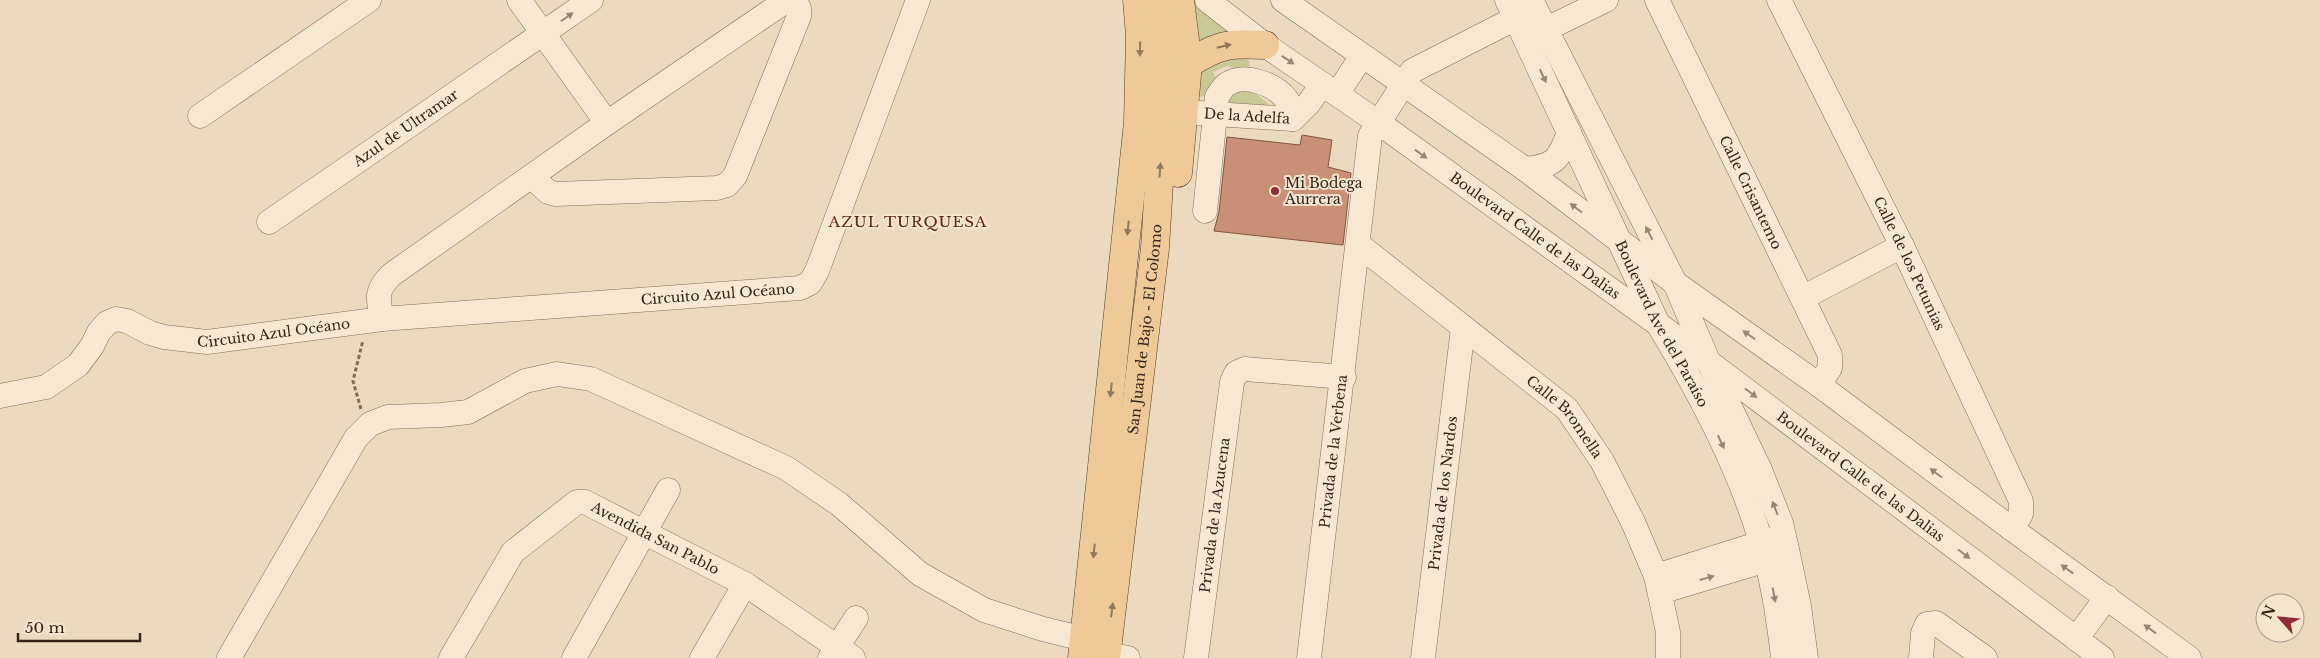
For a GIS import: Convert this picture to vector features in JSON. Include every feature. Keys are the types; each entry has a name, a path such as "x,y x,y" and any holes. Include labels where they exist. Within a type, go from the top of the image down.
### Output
{"main road":[{"name":"San Juan de Bajo - El Colomo","path":"1098,653 1138,122 1140,35 1137,0"},
{"name":"San Juan de Bajo - El Colomo","path":"1098,653 1132,446 1155,248 1165,86 1163,30 1159,0"},
{"path":"1132,446 1160,317 1174,208 1188,64 1180,0"},
{"path":"1188,64 1208,51 1223,45 1265,45"}],"street":[{"path":"200,116 369,0"},
{"path":"519,0 607,123"},
{"path":"538,27 562,0"},
{"path":"538,27 591,0"},
{"path":"382,319 377,296 381,285 390,275 787,0"},
{"path":"532,177 548,192 556,194 717,188 727,185 735,176 799,16 799,8 793,0"},
{"name":"Circuito Azul Océano","path":"0,396 46,387 78,365 92,346 99,332 107,323 116,319 127,321 150,334 164,338 206,342 382,319 800,288 810,283 817,271 918,0"},
{"name":"Boulevard Calle de las Dalias","path":"1207,0 1265,45 1654,315 1708,361 2102,658"},
{"path":"1283,0 1525,169 1675,283 1819,385 2189,658"},
{"name":"Boulevard Ave del Paraíso","path":"1531,0 1536,34 1569,132 1654,315 1688,374 1723,444 1748,501 1775,548 1799,606 1806,658"},
{"path":"1536,34 1606,0"},
{"name":"Calle Crisantemo","path":"1657,0 1804,297 1830,354 1830,368 1819,385"},
{"name":"Calle de los Petunias","path":"1778,0 1902,246 2021,501 2021,514 2012,529"},
{"name":"Boulevard Ave del Paraíso","path":"1511,9 1536,34 1675,283 1708,361 1760,470 1775,548 1776,601 1782,658"},
{"name":"Privada de la Verbena","path":"1309,658 1344,377 1370,136 1412,71 1511,9"},
{"name":"Azul de Ultramar","path":"538,27 264,217 478,60 538,27"},
{"name":"De la Adelfa","path":"1184,110 1214,115 1293,119 1329,89 1362,56"},
{"path":"1205,211 1217,97 1226,85 1241,79 1259,82 1276,90 1288,101 1293,119"},
{"path":"1525,169 1546,167 1562,153 1569,132"},
{"name":"Calle Bromella","path":"1358,245 1567,409 1602,462 1633,522 1658,584 1668,632 1668,658"},
{"path":"1804,297 1902,246"},
{"path":"1675,283 1664,286 1655,294 1654,315 1670,326 1679,324 1688,314"},
{"name":"Privada de los Nardos","path":"1423,658 1463,328"},
{"name":"Privada de la Azucena","path":"1196,658 1232,382 1236,373 1245,369 1344,377"},
{"path":"228,658 356,438 370,424 388,417 468,412 525,381 557,374 591,379 786,468 839,504 920,574 984,610 1043,629 1098,653"},
{"path":"574,658 668,490"},
{"name":"Avendida San Pablo","path":"451,658 513,552 568,506 577,502 585,502 745,584 840,654"},
{"path":"1658,584 1775,548"},
{"path":"702,658 745,584"},
{"path":"2076,639 2107,597"},
{"path":"840,654 856,618"},
{"path":"1921,658 1923,633 1927,624 1936,623 1985,658"}],"path":[{"path":"370,424 358,404 353,381 358,355 365,335 382,319"}],"green space":[{"path":"1194,0 1250,36 1196,51"},
{"path":"1247,56 1250,65 1245,71 1227,66 1213,72 1217,80 1213,89 1207,95 1190,97 1206,59"},
{"path":"1232,91 1254,92 1272,107 1232,105 1227,99"}],"building":[{"name":"Mi Bodega Aurrera","path":"1302,135 1332,140 1328,167 1351,173 1343,245 1214,231 1219,212 1227,137 1300,145"}],"place":[{"name":"Mi Bodega Aurrera","path":"1275,191"}],"district":[{"name":"AZUL TURQUESA","path":"908,222"}]}
